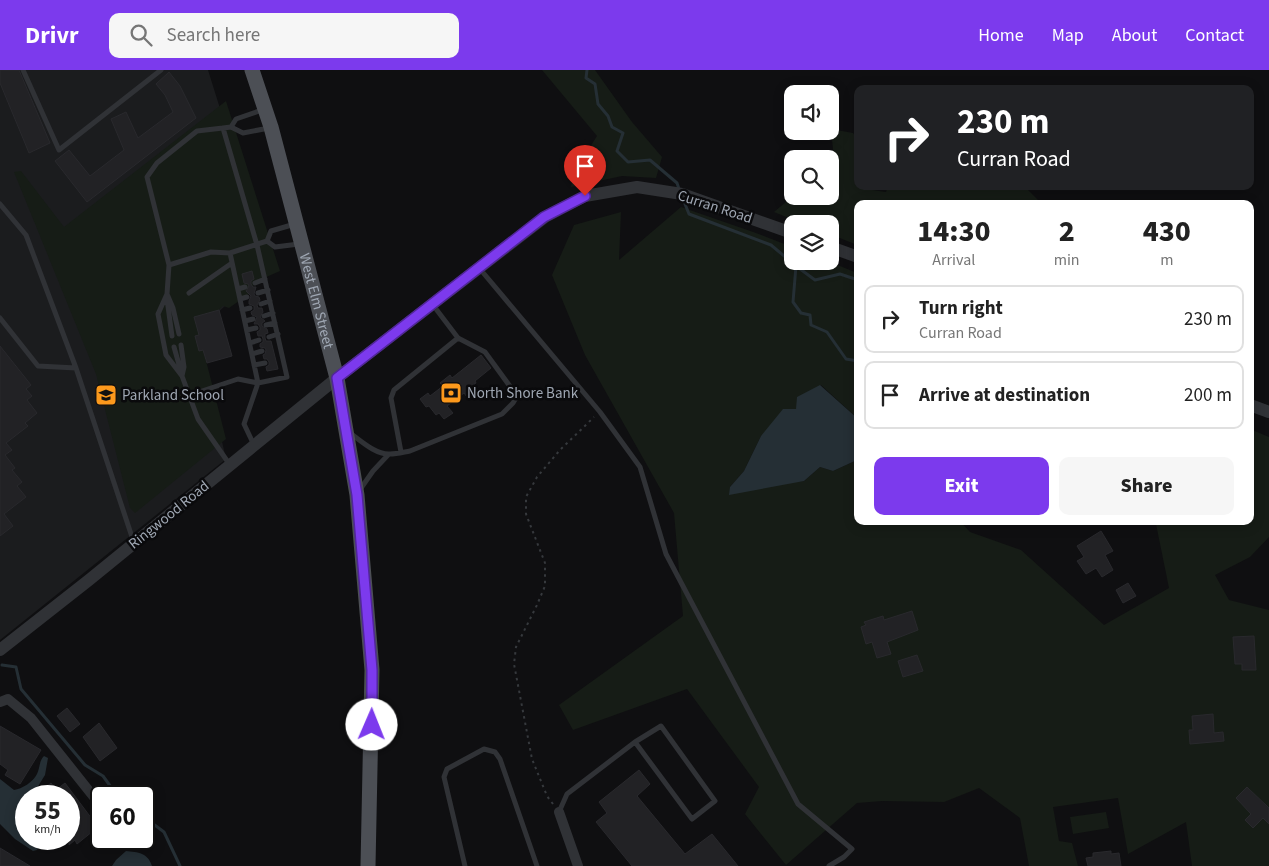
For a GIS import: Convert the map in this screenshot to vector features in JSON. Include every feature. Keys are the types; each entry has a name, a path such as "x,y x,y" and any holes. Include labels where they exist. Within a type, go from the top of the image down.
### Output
{"main road":[{"name":"West Elm Street","path":"252,70 271,127 337,378 357,495 372,670 368,866"}],"street":[{"name":"Curran Road","path":"337,378 544,217 585,196 637,187 682,194 784,231"},
{"path":"839,250 854,256"},
{"name":"Ringwood Road","path":"0,650 337,378"},
{"path":"1254,406 1269,412"},
{"path":"0,702 8,699 31,718 90,792"},
{"path":"559,812 578,866"}],"lane":[{"path":"23,70 60,150 161,70"},
{"path":"231,127 236,119 265,108"},
{"path":"172,336 167,294 169,265 147,177 158,163 197,131 231,127 243,133 271,127"},
{"path":"190,395 238,379 258,383 287,377 257,245 223,128"},
{"path":"0,204 26,235 76,368 134,543"},
{"path":"169,265 210,252 230,253 257,245 267,241 271,232 297,223"},
{"path":"267,241 275,248 302,243"},
{"path":"230,253 258,383 244,424 254,446"},
{"path":"189,294 232,263"},
{"path":"479,269 600,412 640,467 666,554 798,804 852,849 844,857 829,866"},
{"path":"255,283 265,279"},
{"path":"238,289 245,287"},
{"path":"258,294 268,290"},
{"path":"167,294 174,308 179,334"},
{"path":"167,294 158,314 166,355 182,376"},
{"path":"240,299 247,297"},
{"path":"261,304 270,301"},
{"path":"357,495 372,471 388,455 410,450 502,414 513,403 516,396 485,352 458,338 433,305"},
{"path":"242,310 250,308"},
{"path":"264,316 273,313"},
{"path":"0,318 38,366 76,368"},
{"path":"245,321 253,319"},
{"path":"266,325 275,323"},
{"path":"247,330 256,328"},
{"path":"270,337 278,334"},
{"path":"401,452 391,398 394,390 458,338"},
{"path":"250,343 259,340"},
{"path":"181,345 184,367 182,376"},
{"path":"272,348 280,346"},
{"path":"174,347 182,376 198,418 230,465"},
{"path":"252,354 262,351"},
{"path":"276,360 283,359"},
{"path":"254,365 265,363"},
{"path":"346,430 367,445 388,455"},
{"path":"559,812 567,794 636,742 661,726 715,802 692,818 636,742"},
{"path":"465,866 444,776 447,769 484,749 495,752 500,758 537,866"}],"path":[{"path":"559,812 546,796 532,759 514,664 516,646 545,586 545,563 526,514 526,497 537,477 560,450 600,412"}],"shaded area":[{"name":"Parkland School","path":"0,70 208,70 269,265 197,332 226,459 0,640"},
{"path":"542,70 595,70 632,122 662,157 656,178 622,176 571,187 574,172 597,136"},
{"path":"226,101 280,271 255,282 249,294 229,308 223,306 198,329 226,439 135,513 130,508 96,374 14,172 21,171 64,227"},
{"path":"839,130 854,134 854,190 886,192 887,190 1028,190 1038,200 854,200 854,244 839,238 839,215 784,216 774,212 784,204 839,205 839,150 833,150 832,140 839,140"},
{"path":"681,207 784,244 784,270 839,270 839,266 854,272 854,415 821,385 796,409 761,436 744,471 730,487 804,481 820,467 833,471 854,461 854,525 964,525 970,532 1021,550 1104,625 1169,588 1156,525 1254,525 1254,431 1269,437 1269,537 1250,557 1215,575 1229,600 1269,610 1269,866 1192,866 1186,822 1128,854 1118,798 1053,807 1059,841 1072,843 1078,866 1029,866 1020,818 979,788 944,802 882,801 857,803 786,865 745,814 759,787 687,689 573,730 559,705 683,616 674,513 585,355 552,275 574,225 621,212 619,260"},
{"path":"820,385 854,415 854,461 833,471 820,467 804,481 729,495 730,487 744,471 761,436 783,409 796,409 797,397"},
{"path":"44,756 48,758 45,775 39,785 26,785 38,772"},
{"path":"0,779 14,790 15,839 0,824"},
{"path":"1106,812 1109,828 1073,834 1070,817"},
{"path":"126,851 145,856 152,866 112,866"}],"building":[{"path":"0,70 19,70 50,143 29,153 0,83"},
{"path":"169,72 180,86 196,118 87,202 55,161 69,150 90,176 124,150 111,119 126,112 138,138 173,112 165,95 156,84"},
{"path":"252,271 254,279 251,281 251,284 253,287 256,287 254,294 260,300 257,305 258,308 262,308 263,312 260,317 265,321 262,323 262,326 267,329 268,333 265,334 265,338 266,341 271,341 278,369 267,371 266,367 269,365 269,362 267,359 264,359 263,355 266,350 260,347 263,339 262,336 258,336 257,332 260,330 260,327 258,324 254,324 257,317 252,315 251,312 254,310 254,306 249,304 251,296 246,291 249,286 244,283 242,274"},
{"path":"219,310 232,356 207,363 203,350 199,351 195,336 199,335 194,317"},
{"path":"0,346 31,385 26,389 32,396 27,400 37,413 25,423 28,426 6,443 12,450 5,455 15,468 12,470 22,482 17,486 26,497 4,514 13,526 0,536"},
{"path":"481,355 491,368 475,381 476,383 474,384 477,388 467,397 464,393 447,406 453,413 444,419 439,413 436,415 429,406 426,407 420,399 428,393 430,396 443,386 440,383 450,375 452,378"},
{"path":"1101,531 1113,551 1105,555 1113,570 1102,577 1096,568 1086,574 1077,561 1084,557 1077,546"},
{"path":"1128,583 1136,596 1123,603 1116,590"},
{"path":"912,611 918,630 887,642 891,654 877,658 872,642 866,644 861,627 866,625 864,622 883,616 884,620"},
{"path":"1254,636 1256,670 1242,670 1242,664 1235,664 1233,637"},
{"path":"917,655 923,671 903,677 898,661"},
{"path":"67,708 80,724 70,732 57,716"},
{"path":"1213,714 1214,733 1223,732 1224,741 1190,744 1189,730 1193,730 1192,716"},
{"path":"99,723 117,748 100,761 83,737"},
{"path":"0,726 41,750 20,784 5,775 8,770 0,764"},
{"path":"639,770 650,784 637,796 685,854 712,834 738,866 632,866 596,822 607,813 599,802"},
{"path":"1247,787 1269,808 1269,824 1263,818 1253,828 1245,820 1251,814 1236,798"},
{"path":"80,803 90,816 90,833 80,842"},
{"path":"0,848 30,866 0,866"},
{"path":"1111,851 1111,854 1119,853 1121,866 1088,866 1086,858 1093,857 1093,853"}],"waterway":[{"path":"587,70 586,78 595,84 598,104 608,116 612,127 623,133 617,151 628,162 650,160 677,183 679,189"},
{"path":"683,199 689,214 771,245 796,266 793,302 801,313 810,315 811,325 827,332 846,359 854,360"},
{"path":"801,270 815,280 840,274 854,279"},
{"path":"2,665 16,667 21,689 85,765 103,776 110,785"},
{"path":"155,825 164,832 180,866"}],"place":[{"name":"North Shore Bank","path":"451,393"},
{"name":"Parkland School","path":"106,395"}],"route":[{"path":"372,725 372,670 357,495 337,378 544,217 585,196"}]}
